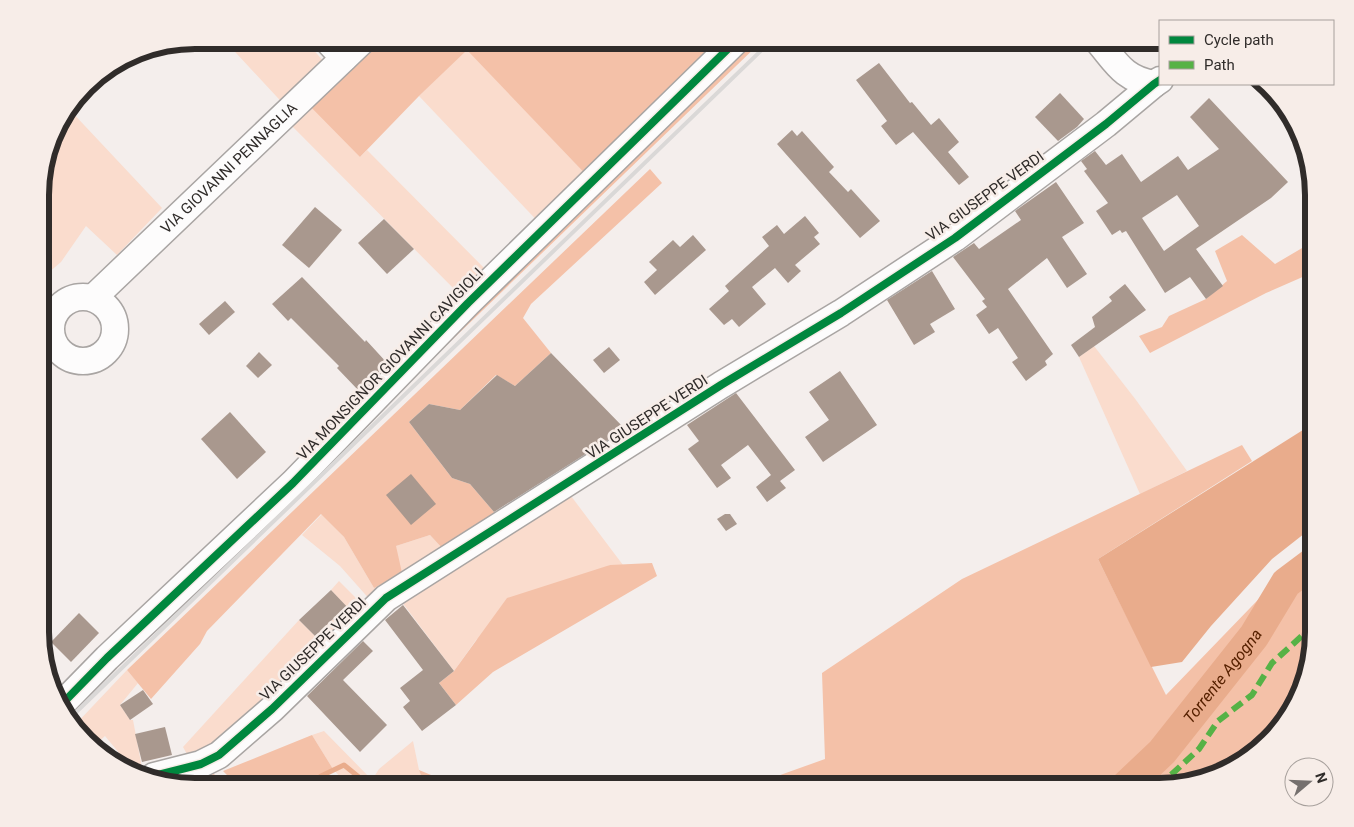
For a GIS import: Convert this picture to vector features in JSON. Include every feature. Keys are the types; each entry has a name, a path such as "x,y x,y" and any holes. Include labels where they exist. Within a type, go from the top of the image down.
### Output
{"street":[{"name":"VIA GIOVANNI PENNAGLIA","path":"93,298 336,49"},
{"name":"VIA MONSIGNOR GIOVANNI CAVIGIOLI","path":"66,700 107,658 293,483 481,290 728,49"},
{"path":"1105,49 1124,72 1139,81 1157,82"},
{"name":"VIA GIUSEPPE VERDI","path":"162,774 201,764 219,755 272,709 386,598 721,385 841,312 954,238 1106,124 1157,82"},
{"path":"49,344 52,320 58,308 68,300 80,296 93,298 104,304 112,314 115,326 114,338 108,349 98,357 86,361 74,360 63,354 49,350"}],"shaded area":[{"path":"232,49 313,49 331,70 360,157 367,150 494,278 468,303 282,116 289,110"},
{"path":"342,49 728,49 593,182 467,50 360,157 302,98"},
{"path":"467,49 593,182 545,229 419,96"},
{"path":"740,49 754,49 402,388 594,192"},
{"path":"73,114 162,208 117,255 86,226 61,262 49,272 50,176 56,148"},
{"path":"650,169 662,183 531,304 523,318 551,353 515,386 496,375 460,410 429,404 409,422 452,478 470,484 500,519 443,549 430,535 396,546 402,573 374,588 344,537 321,514 207,631 200,644 151,699 127,670"},
{"path":"1242,235 1275,264 1305,246 1305,276 1266,293 1150,353 1139,336 1162,327 1169,316 1206,299 1227,281 1215,251"},
{"path":"1094,346 1187,471 1140,494 1079,357"},
{"path":"1305,429 1305,533 1272,559 1211,626 1182,662 1151,667 1098,559"},
{"path":"1242,445 1252,461 1098,559 1166,695 1278,579 1305,559 1305,642 1298,679 1286,705 1263,736 1232,759 1197,773 1178,777 772,778 825,759 822,673 962,579"},
{"path":"571,496 623,565 610,565 476,640 454,671 401,601"},
{"path":"322,514 344,537 374,588 396,546 430,535 443,549 372,602 340,566 302,535"},
{"path":"652,563 657,576 493,672 456,705 439,683 454,671 507,598 610,565"},
{"path":"339,581 366,608 223,740 189,758 183,747 299,620 315,636 333,619 338,624 351,612 331,590"},
{"path":"127,670 138,683 120,705 130,720 133,720 142,768 126,761 105,736 98,742 79,721"},
{"path":"324,731 370,778 341,778 333,769 312,735"},
{"path":"312,735 333,769 325,778 230,778 223,771"},
{"path":"413,741 422,778 373,778 379,769"},
{"path":"419,770 438,778 422,778"},
{"path":"214,774 217,778 202,778"}],"building":[{"path":"879,63 910,103 912,102 931,125 939,118 959,142 948,152 969,177 959,185 913,132 896,145 881,126 887,121 856,80"},
{"path":"1060,93 1084,119 1077,127 1058,141 1035,117"},
{"path":"1209,98 1288,182 1271,198 1196,249 1223,286 1206,299 1190,277 1165,293 1126,231 1122,233 1120,230 1112,235 1096,211 1108,203 1084,171 1087,169 1081,161 1095,151 1106,165 1122,154 1141,182 1178,156 1188,170 1219,149 1190,117","holes":["1177,195 1199,226 1164,251 1142,218"]},
{"path":"792,130 797,136 802,131 834,167 829,172 848,192 851,189 880,221 860,238 777,144"},
{"path":"1056,182 1084,223 1062,237 1087,274 1067,288 1047,258 1008,289 1053,354 1045,361 1047,365 1026,381 1012,362 1018,358 998,328 989,334 976,315 987,307 982,301 985,299 953,257 974,243 979,249 1021,220 1015,211"},
{"path":"315,207 342,230 309,268 282,245"},
{"path":"805,216 819,233 814,237 820,244 795,265 801,271 788,283 775,268 752,287 766,304 739,327 732,319 724,325 709,309 729,291 725,286 769,246 762,237 777,225 784,234"},
{"path":"384,219 414,249 387,274 358,243"},
{"path":"693,235 706,250 655,295 644,282 657,270 649,262 673,240 680,247"},
{"path":"932,271 955,309 930,324 935,332 914,345 887,300"},
{"path":"302,277 388,364 359,391 337,368 339,366 291,318 288,321 272,304"},
{"path":"1125,284 1146,310 1079,357 1071,345 1095,327 1092,317 1112,301 1109,297"},
{"path":"225,301 235,312 209,335 199,324"},
{"path":"609,347 620,360 604,373 593,360"},
{"path":"259,352 272,365 258,378 246,366"},
{"path":"551,353 625,429 494,512 470,484 452,478 409,422 429,404 460,410 497,375 515,386"},
{"path":"840,371 877,425 823,462 805,437 829,420 809,392"},
{"path":"736,393 795,470 780,481 786,488 767,502 756,487 771,475 748,445 721,465 731,478 717,488 688,449 699,441 687,425"},
{"path":"230,412 266,452 237,479 201,439"},
{"path":"411,474 436,504 411,525 386,495"},
{"path":"725,514 730,514 737,524 726,531 717,519"},
{"path":"331,590 351,611 338,624 333,619 315,636 299,620"},
{"path":"403,605 454,671 439,683 456,705 422,731 403,707 410,701 400,688 423,670 385,620"},
{"path":"79,613 99,633 71,662 51,642"},
{"path":"363,641 373,651 343,680 387,725 360,752 307,696"},
{"path":"143,690 153,704 130,720 120,705"},
{"path":"165,727 172,755 142,762 135,734"}],"waterway":[{"name":"Torrente Agogna","path":"1135,778 1162,752 1254,636 1286,583 1305,569"},
{"path":"318,778 344,765 360,778"}],"railway":[{"path":"74,714 763,49"}],"marked path":[{"path":"1168,778 1199,749 1218,721 1252,695 1272,663 1305,633"}],"cycle path":[{"path":"66,700 107,658 293,483 468,303 728,49"},
{"path":"162,774 201,764 219,755 272,709 386,598 721,385 841,313 955,238 1106,124 1159,81"}]}
